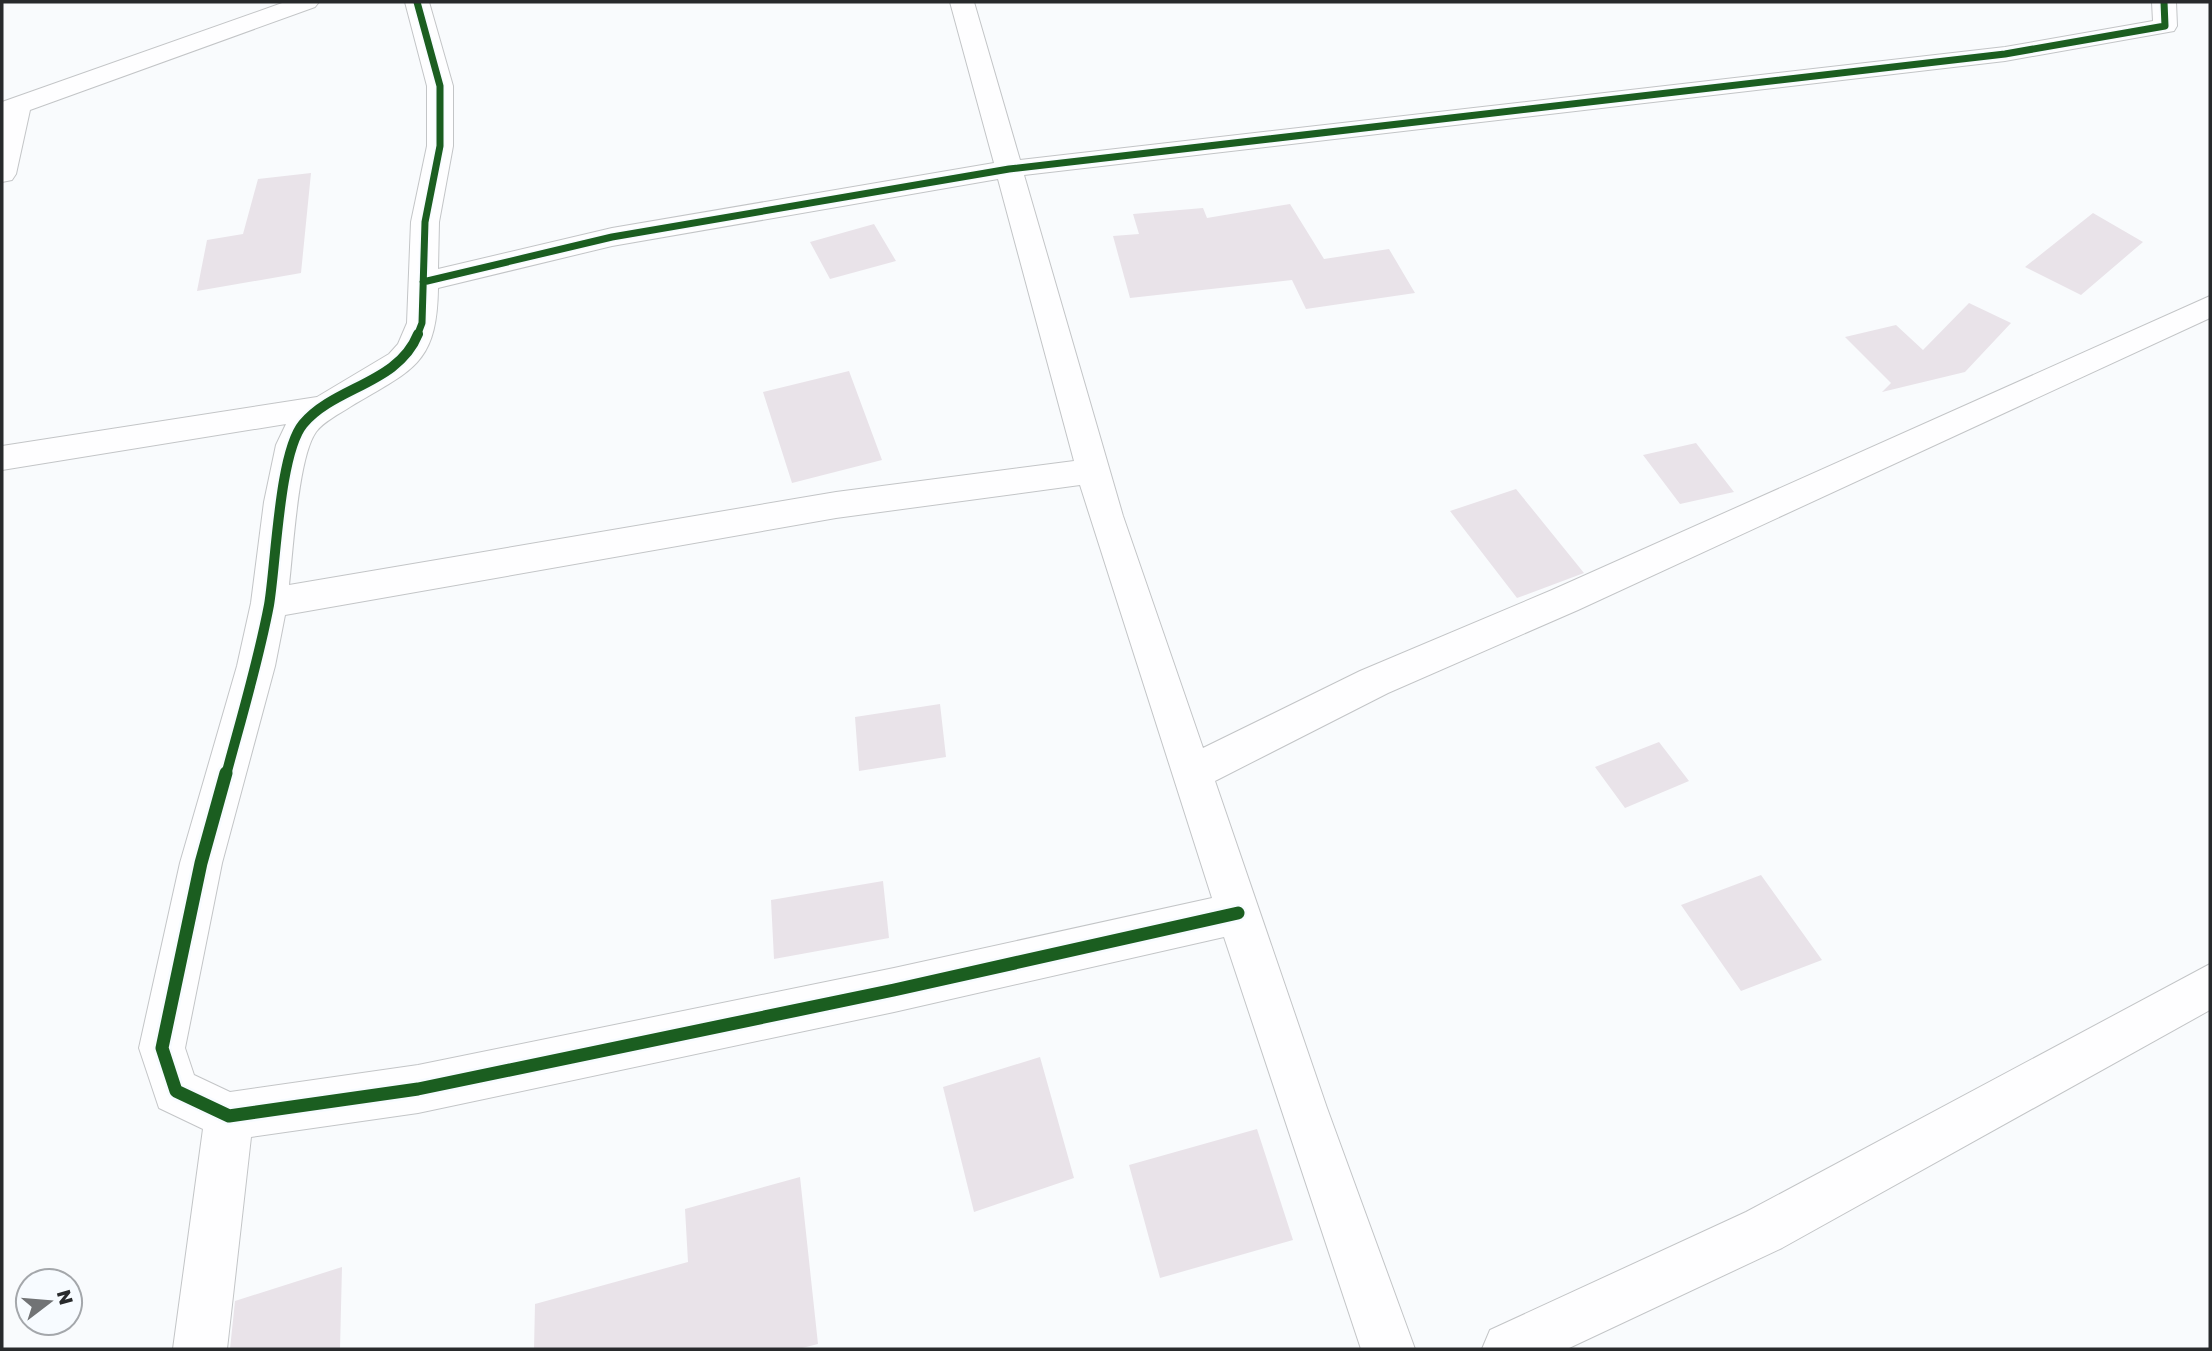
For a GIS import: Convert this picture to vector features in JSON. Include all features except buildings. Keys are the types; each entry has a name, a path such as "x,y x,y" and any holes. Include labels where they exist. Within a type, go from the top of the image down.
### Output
{"street":[{"path":"2,174 10,108 307,2"},
{"path":"417,2 440,86 440,146 425,222 422,323 412,348 400,362 325,407 303,424 293,444 281,502 269,603 256,666 201,863 162,1048 176,1091 229,1116 418,1089 894,990 1238,913"},
{"path":"962,2 1094,471 1238,913 1388,1349"},
{"path":"423,282 612,237 1009,169 2005,54 2165,26 2164,2"},
{"path":"1192,773 1374,682 1565,600 2210,306"},
{"path":"2,458 325,407"},
{"path":"269,603 836,505 1094,471"},
{"path":"1509,1349 1763,1230 2210,986"},
{"path":"200,1349 229,1116"}],"cycle path":[{"path":"417,2 440,86 440,146 425,222 422,323 412,348 400,362 325,407 303,424 293,445 281,502 269,603 256,666 201,863 162,1048 176,1091 229,1116 418,1089 894,990 1238,913"},
{"path":"423,282 612,237 1009,169 2005,54 2165,26 2164,2"}]}
